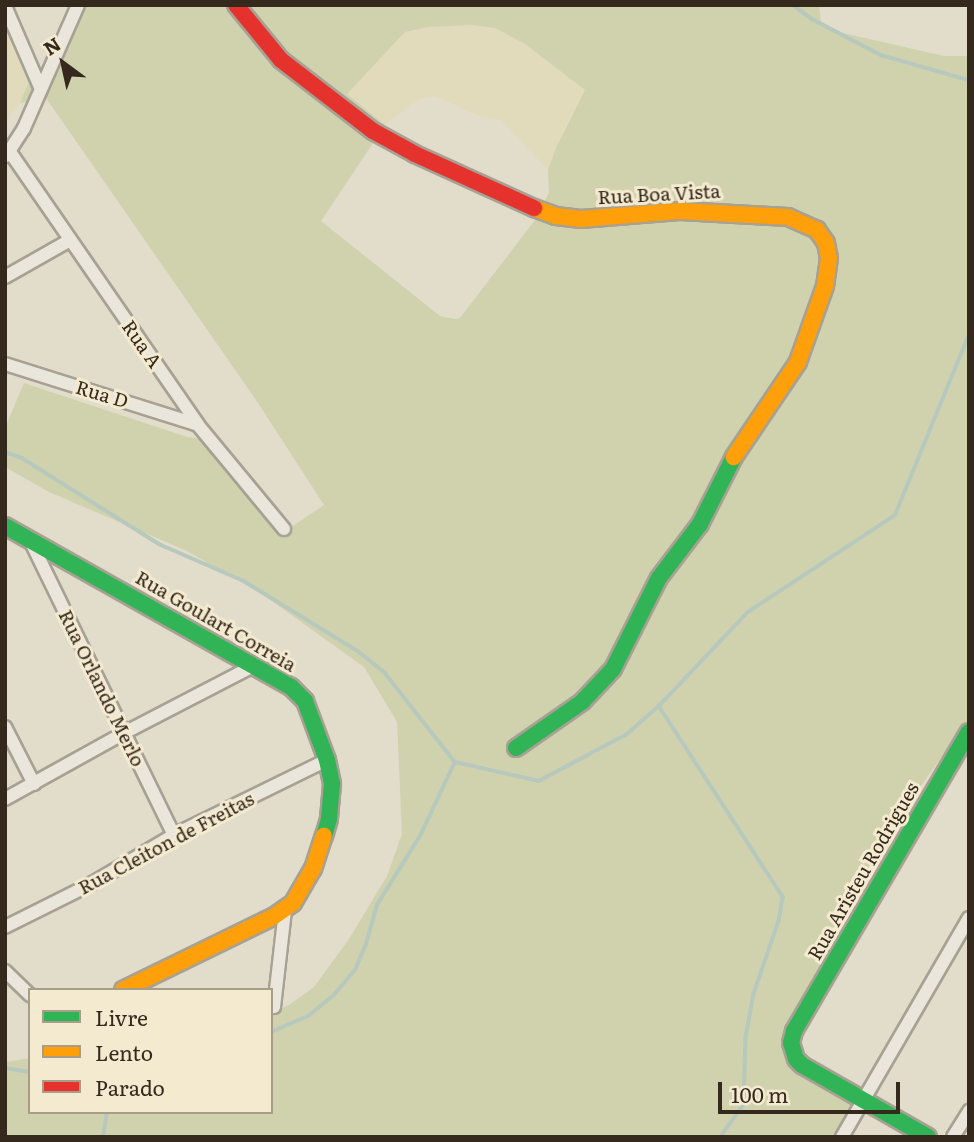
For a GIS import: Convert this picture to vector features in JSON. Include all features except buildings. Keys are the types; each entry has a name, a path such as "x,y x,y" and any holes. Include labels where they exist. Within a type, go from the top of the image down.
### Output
{"street":[{"path":"8,154 78,5"},
{"name":"Rua Boa Vista","path":"236,5 281,60 373,131 415,155 526,205 556,216 581,219 680,211 788,217 817,230 826,243 829,258 825,286 798,362 741,443 700,524 659,578 613,669 599,687 573,709 516,748"},
{"path":"5,6 40,87"},
{"name":"Rua A","path":"8,154 198,425 284,529"},
{"path":"5,277 70,240"},
{"name":"Rua D","path":"5,364 198,425"},
{"name":"Rua Goulart Correia","path":"5,526 291,687 305,701 327,760 332,800 323,844 299,895 285,910 127,988"},
{"name":"Rua Orlando Merlo","path":"31,542 174,835"},
{"path":"5,799 124,733 255,666"},
{"path":"5,727 34,784"},
{"name":"Rua Aristeu Rodrigues","path":"864,1100 796,1059 791,1042 794,1031 969,732"},
{"name":"Rua Cleiton de Freitas","path":"5,927 91,884 174,835 327,760"},
{"path":"275,1007 285,910"},
{"path":"842,1137 969,918"},
{"path":"5,971 28,993"},
{"path":"864,1100 928,1137"},
{"path":"953,1137 969,1111"}],"shaded area":[{"path":"472,25 495,28 525,44 586,90 565,127 548,170 501,120 481,117 435,96 419,99 385,125 347,94 405,32 429,27"},
{"path":"9,35 30,79 20,103 5,123 5,37"}],"green space":[{"path":"84,5 819,5 821,22 843,33 944,56 969,56 969,719 887,833 842,929 785,1036 790,1053 848,1093 856,1107 839,1137 5,1137 5,1062 28,1058 28,1114 273,1114 273,1011 289,1005 314,987 349,939 387,876 402,834 397,722 364,667 265,596 187,551 49,492 5,467 5,428 24,383 187,437 202,439 281,534 324,505 258,403 46,98 20,103 30,79 63,46","holes":["472,25 495,28 525,44 585,90 556,148 548,170 549,192 538,216 460,318 440,316 321,221 385,125 347,94 405,32 429,27"]}],"waterway":[{"path":"793,5 812,19 881,55 969,80"},
{"path":"5,452 22,458 159,544 244,581 358,651 385,673 455,762 539,781 627,734 659,706 748,612 895,515 969,335"},
{"path":"659,706 783,897 779,921 754,994 746,1037 744,1105 721,1137"},
{"path":"273,1031 308,1016 333,996 355,970 377,905 420,836 455,762"},
{"path":"5,1068 28,1072"},
{"path":"103,1137 107,1114"}],"traffic: fast":[{"path":"516,748 582,702 613,669 659,578 700,524 734,457"},
{"path":"5,526 291,687 305,701 327,760 332,784 329,819 324,836"},
{"path":"928,1137 802,1065 796,1059 791,1043 794,1031 969,732"}],"traffic: slow":[{"path":"534,208 556,216 581,219 680,211 788,217 817,230 826,243 829,258 825,286 798,362 734,457"},
{"path":"127,988 273,917 293,903 313,869 324,836"}],"traffic: jam":[{"path":"236,5 281,60 373,131 415,154 534,208"}]}
